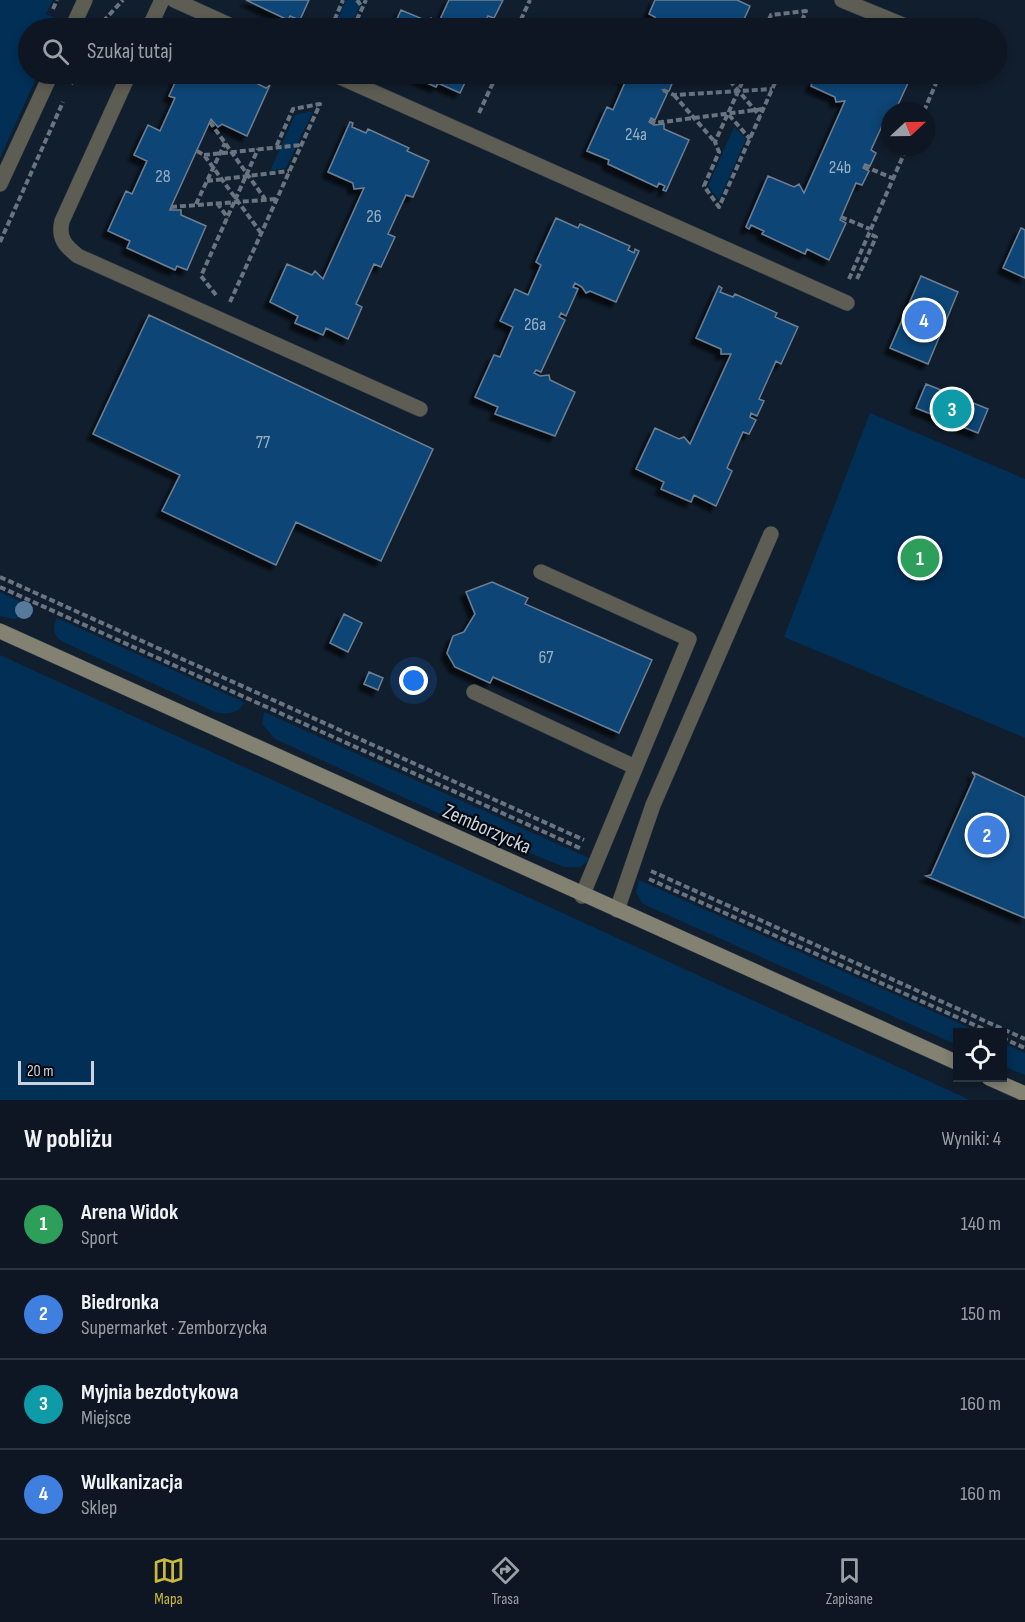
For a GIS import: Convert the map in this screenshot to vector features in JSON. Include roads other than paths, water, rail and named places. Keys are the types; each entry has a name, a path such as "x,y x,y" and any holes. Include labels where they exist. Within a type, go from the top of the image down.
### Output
{"street":[{"path":"77,18 85,0"},
{"path":"154,18 162,0"},
{"path":"174,0 214,18"},
{"path":"842,0 886,18"},
{"path":"0,184 46,84"},
{"path":"124,84 62,221 60,231 68,248 78,256 420,409"},
{"path":"355,84 847,303"},
{"path":"617,910 654,806 771,534"},
{"path":"541,572 689,639 582,896"},
{"name":"Zemborzycka","path":"0,631 582,896 953,1061"},
{"path":"474,692 635,767"},
{"path":"1000,1082 1025,1094"}],"place":[{"name":"Wulkanizacja","path":"924,320"},
{"name":"Myjnia bezdotykowa","path":"952,409"},
{"name":"Arena Widok","path":"920,558"},
{"name":"Biedronka","path":"987,835"}]}
